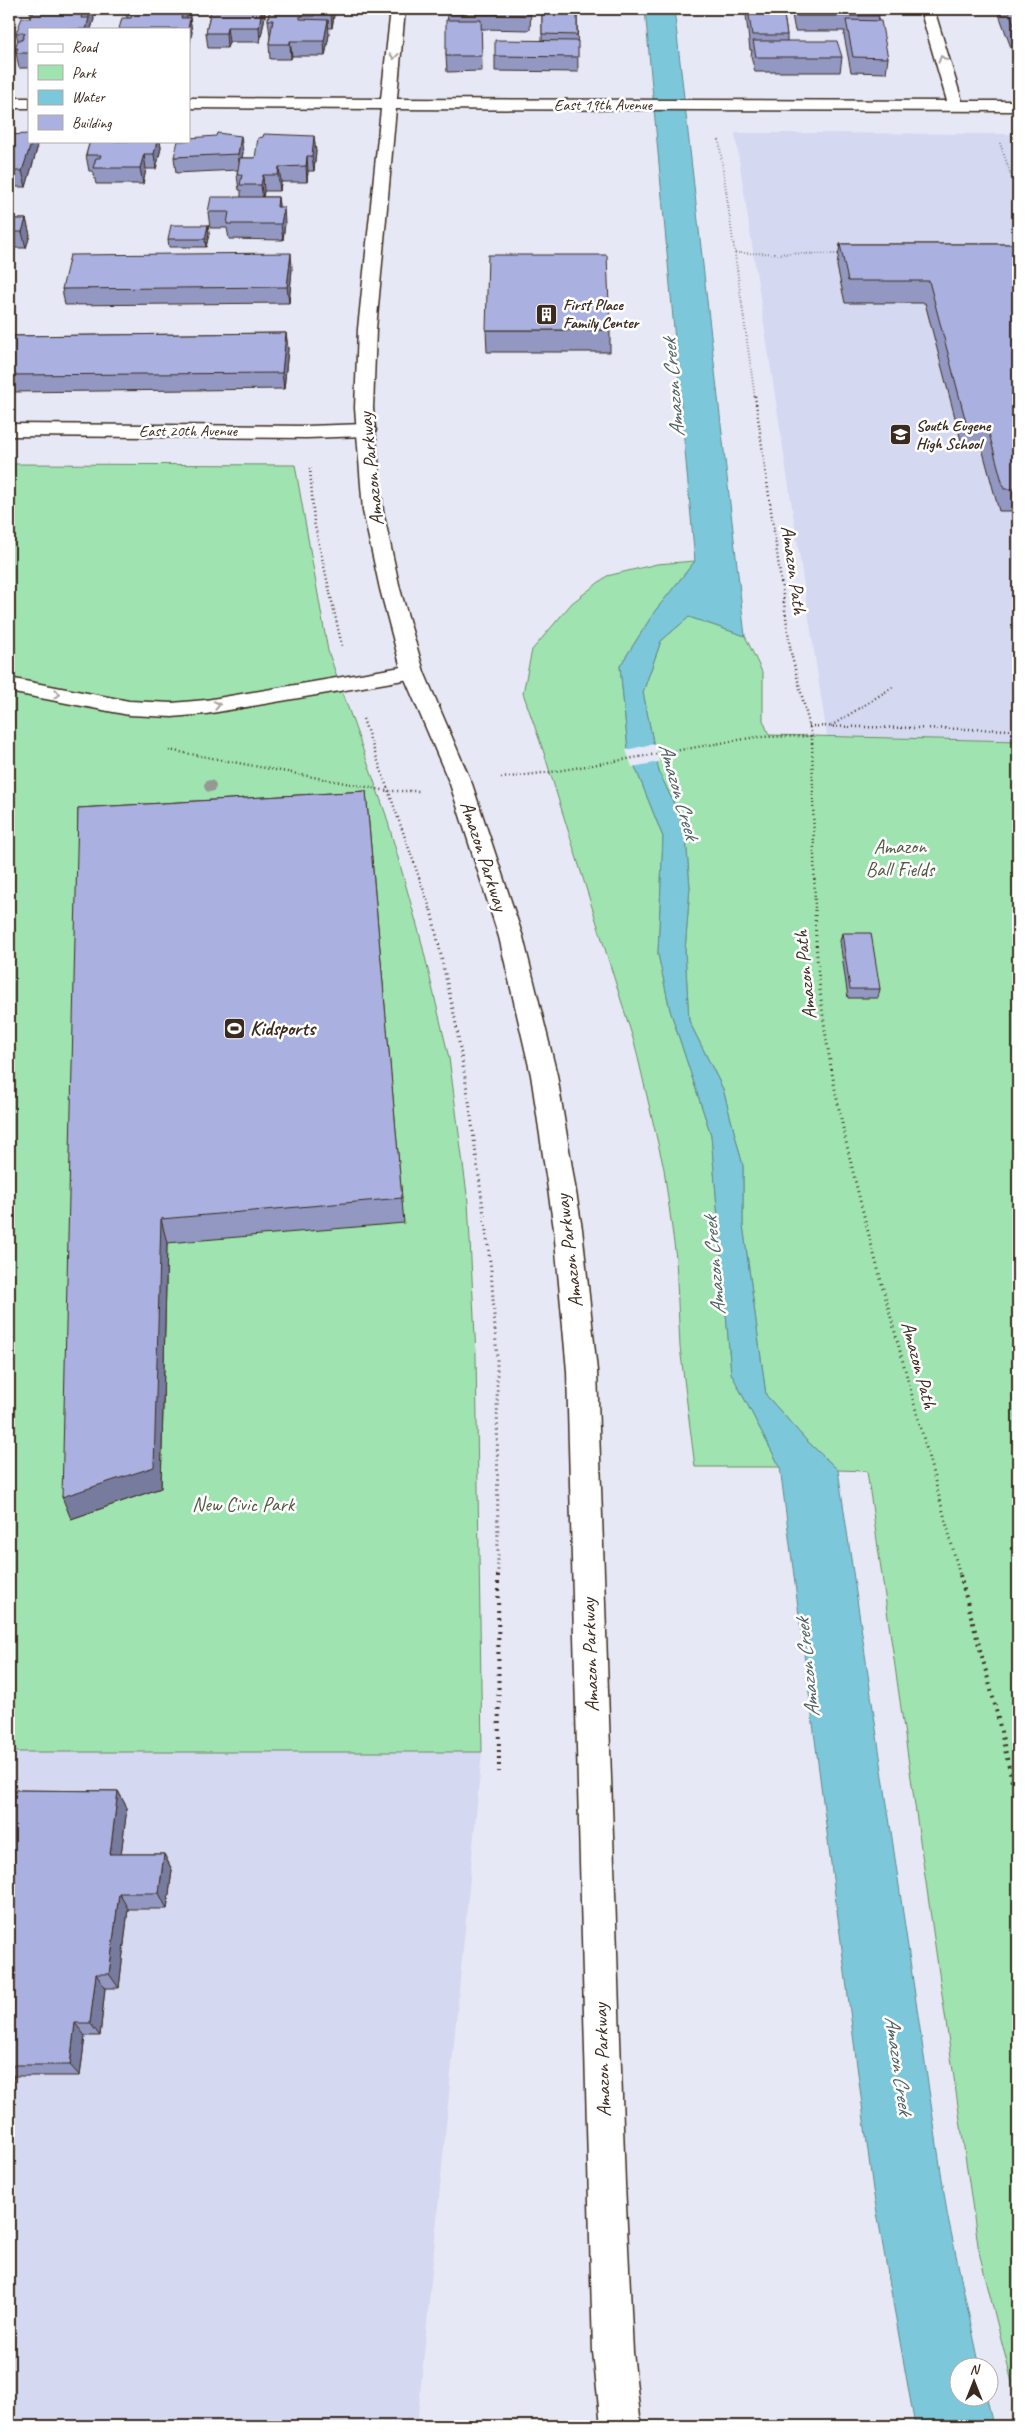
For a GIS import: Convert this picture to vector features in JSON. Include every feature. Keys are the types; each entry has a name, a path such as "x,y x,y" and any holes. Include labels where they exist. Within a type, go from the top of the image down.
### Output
{"main road":[{"name":"Amazon Parkway","path":"398,9 367,329 364,408 373,512 390,589 414,672 461,784 510,937 544,1075 568,1229 582,1371 612,2352 621,2426"},
{"path":"927,9 956,106"},
{"path":"9,103 28,103"},
{"name":"East 19th Avenue","path":"190,103 1018,106"},
{"name":"East 20th Avenue","path":"9,430 307,432 366,430"},
{"path":"9,685 129,708 172,710 206,707 351,681 414,672"}],"path":[{"name":"Amazon Path","path":"717,132 791,653 812,736 816,950 819,984 838,1107 869,1236 995,1705 1018,1807"},
{"path":"998,139 1016,190 1018,212"},
{"path":"735,253 851,254"},
{"path":"307,432 314,522 330,598 351,681 432,917 455,1019 470,1101 491,1269 497,1359 499,1772"},
{"path":"830,726 893,687"},
{"path":"809,726 1018,730"},
{"path":"494,779 551,772 756,736 812,736"},
{"path":"164,749 388,791 421,791"}],"shaded area":[{"name":"South Eugene High School","path":"735,133 1018,134 1018,741 827,736"},
{"path":"9,1752 482,1752 417,2426 9,2426"}],"green space":[{"name":"New Civic Park","path":"9,464 295,465 328,651 386,815 420,936 449,1058 468,1202 476,1355 482,1752 9,1752"},
{"path":"695,561 655,611 620,666 628,749 663,837 658,954 670,1010 711,1135 731,1373 780,1467 695,1467 680,1347 676,1258 664,1169 635,1045 544,753 523,693 532,650 572,603 607,576 657,564"},
{"name":"Amazon Ball Fields","path":"689,617 745,636 763,674 763,720 769,735 1018,741 1018,2406 979,2252 867,1471 838,1470 806,1440 766,1395 743,1225 743,1166 723,1089 689,1021 685,951 690,887 685,827 659,772 643,692 661,641"}],"water":[{"name":"Amazon Creek","path":"645,9 674,9 745,636 689,617 661,641 643,692 659,772 685,827 690,887 685,951 689,1021 723,1089 743,1166 743,1225 766,1395 806,1440 838,1470 947,2213 978,2358 950,2358 950,2408 989,2408 993,2426 915,2426 873,2190 780,1467 731,1373 711,1135 670,1010 658,954 663,837 628,749 620,666 655,611 695,561"}],"pier":[{"path":"656,743 659,762 632,767 626,750"}],"building":[{"path":"31,9 90,9 89,14 82,14 81,18 89,18 86,28 28,28 28,53 16,53 18,48 15,48 18,40 22,40 25,33 16,33 22,18 31,18 34,11 30,11"},
{"path":"128,9 186,9 186,11 183,11 181,18 190,18 188,28 119,28 122,18 131,18 133,14 126,14"},
{"path":"211,9 262,9 259,27 227,27 226,33 206,33"},
{"path":"270,9 332,9 331,13 314,13 314,16 300,16 300,19 328,20 324,41 290,41 290,44 269,44 273,20 268,20"},
{"path":"448,9 531,9 530,15 448,14"},
{"path":"542,9 577,9 577,35 542,34"},
{"path":"748,9 783,9 787,35 752,35"},
{"path":"795,9 877,9 879,16 797,16"},
{"path":"1008,9 1018,9 1018,35"},
{"path":"446,20 481,20 482,56 446,56"},
{"path":"846,20 881,21 888,58 853,57"},
{"path":"495,40 578,41 578,57 495,56"},
{"path":"753,41 837,41 842,57 756,57"},
{"path":"217,133 241,136 238,154 174,157 178,142 190,142 190,138 216,136"},
{"path":"28,134 28,142 32,142 22,171 9,171 9,135"},
{"path":"264,134 314,136 312,156 307,156 306,166 279,167 278,175 263,175 261,185 240,185 242,175 237,175 240,158 255,158 258,138 263,137"},
{"path":"90,142 157,142 154,154 144,154 140,168 93,168 96,158 100,158 101,155 86,155"},
{"path":"211,197 278,197 277,207 284,207 281,224 227,224 229,212 208,212"},
{"path":"9,219 26,219 22,232 9,232"},
{"path":"171,225 208,225 205,239 168,239"},
{"path":"840,244 1018,244 1018,489 1004,489 987,426 967,426 929,281 848,281"},
{"path":"291,253 287,287 62,289 70,255"},
{"name":"First Place Family Center","path":"488,255 607,255 610,330 486,330"},
{"path":"286,333 282,373 9,375 9,336"},
{"name":"Kidsports","path":"366,791 402,1198 161,1219 154,1467 62,1497 78,808"},
{"path":"842,933 871,933 880,989 850,989"},
{"path":"9,1790 118,1791 110,1854 164,1854 159,1893 119,1893 109,1974 96,1974 90,2023 75,2023 70,2065 9,2065"}],"place":[{"name":"First Place Family Center","path":"547,314"},
{"name":"South Eugene High School","path":"900,435"},
{"name":"Kidsports","path":"234,1028"}]}
